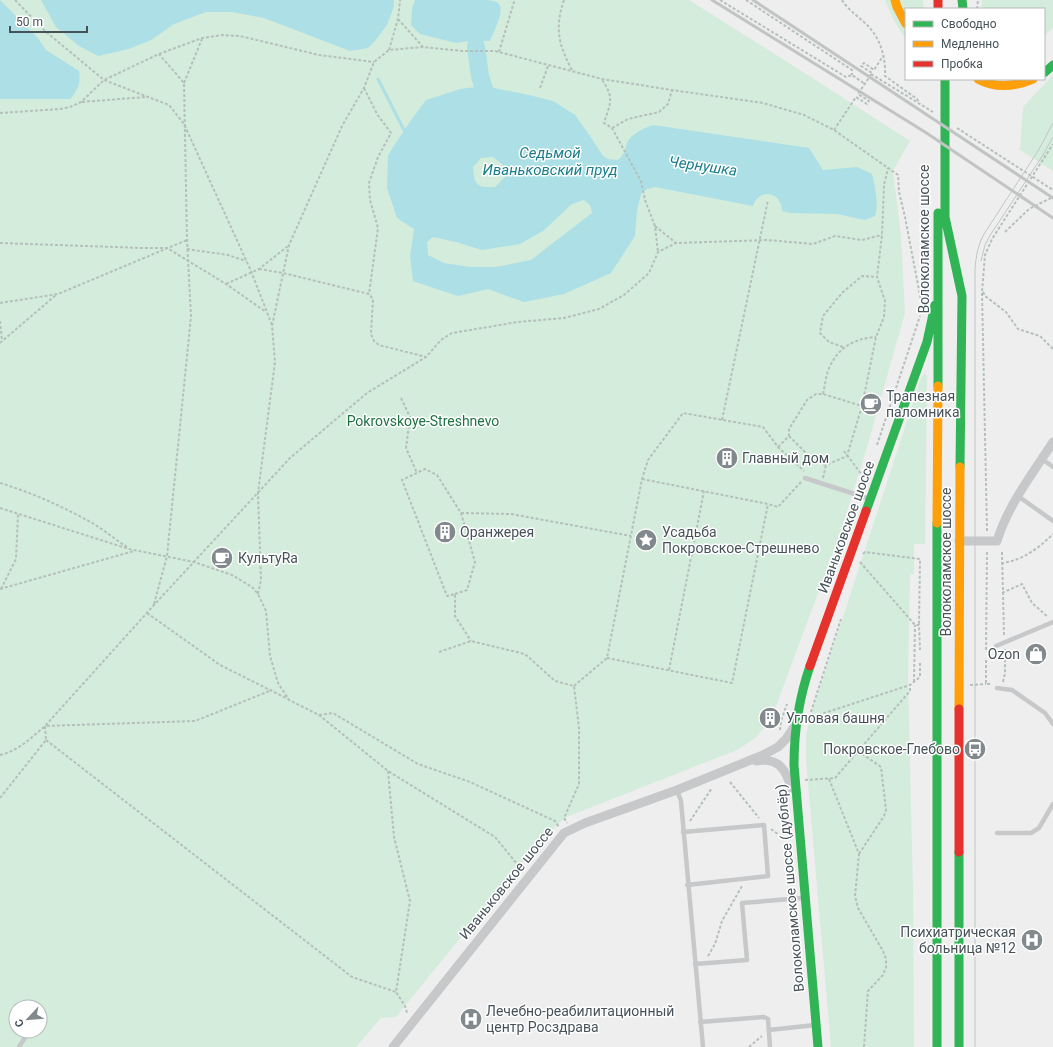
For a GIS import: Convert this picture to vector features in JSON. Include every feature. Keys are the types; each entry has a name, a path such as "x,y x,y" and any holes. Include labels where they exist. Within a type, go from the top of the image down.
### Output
{"main road":[{"path":"895,0 905,22"},
{"path":"1045,72 1053,65"},
{"name":"Волоколамское шоссе","path":"938,80 942,215 962,296 959,541 959,1047"},
{"name":"Волоколамское шоссе","path":"937,1047 936,609 939,278 945,80"},
{"path":"980,80 993,86 1022,84 1032,80"},
{"name":"Иваньковское шоссе","path":"795,725 800,698 808,672 927,342 937,299 939,278"},
{"name":"Волоколамское шоссе (дублёр)","path":"795,725 793,760 818,1047"}],"street":[{"path":"959,541 997,541 1000,529 1018,496 1053,442"},
{"name":"Иваньковское шоссе","path":"393,1047 564,833 585,823 747,763 778,747 786,739 795,725"},
{"name":"Иваньковское шоссе","path":"747,763 762,760 769,760 778,763 789,781 797,810"}],"lane":[{"path":"1042,459 1053,467"},
{"path":"805,478 870,499"},
{"path":"1018,496 1053,521"},
{"path":"996,646 1053,621"},
{"path":"997,688 1012,690 1045,714 1053,724"},
{"path":"677,790 680,800 702,1047"},
{"path":"997,833 1031,833 1039,828 1053,804"},
{"path":"682,832 764,825 768,876 687,884"},
{"path":"695,964 746,960 742,903 805,897"},
{"path":"700,1022 764,1016 768,1019 770,1047"},
{"path":"769,1030 816,1025"}],"path":[{"path":"15,0 45,31 104,80 169,105 184,124 251,272 272,326"},
{"path":"389,50 398,19 400,0"},
{"path":"499,52 514,2 513,0"},
{"path":"564,0 559,14 558,36 565,58 572,72"},
{"path":"720,0 846,77 852,75"},
{"path":"746,0 852,70 852,75 865,84"},
{"path":"842,0 848,9 867,25 878,41 886,64 885,76 917,99 920,104"},
{"path":"398,19 423,47"},
{"path":"81,102 104,80 159,54 202,38 222,35 240,36 319,55 374,62"},
{"path":"154,605 167,556 191,316 187,249 184,83 202,38"},
{"path":"258,594 261,580 258,493 274,362 272,326 282,273 289,245 342,126 364,88 374,62 389,50 423,47 463,51 495,51 602,79 763,103 804,115 834,130 874,160 898,175 899,192 923,308"},
{"path":"159,54 184,83"},
{"path":"883,56 874,70 864,63 861,66 872,73 871,74 933,112"},
{"path":"540,88 548,66"},
{"path":"834,130 856,97 867,104 869,101 858,94 871,74"},
{"path":"0,755 9,753 25,743 45,726 290,458 362,398 426,356 441,340 452,334 518,322 564,318 599,309 624,295 649,273 658,252 655,226 644,200 641,181 612,128 604,123 611,98 608,88 602,79"},
{"path":"364,88 377,114 391,133 378,156 369,183 370,200 378,228 369,294"},
{"path":"612,128 628,119 660,112 668,104 672,90"},
{"path":"0,113 60,109 81,102 148,97"},
{"path":"952,125 1053,190"},
{"path":"987,529 982,292 985,255 992,239 1053,144"},
{"path":"847,456 862,406 876,337 884,317 885,301 877,277 882,235 884,185 888,168"},
{"path":"1005,232 1026,211 1053,196"},
{"path":"722,420 768,200"},
{"path":"655,226 676,243"},
{"path":"658,252 676,243 759,240 813,244 835,236 862,240 882,235"},
{"path":"0,303 58,294 187,240"},
{"path":"0,243 167,248 226,284 267,313"},
{"path":"226,284 259,269 289,245"},
{"path":"187,249 228,255 246,261"},
{"path":"259,269 369,294 373,299 371,334 374,341 379,345 426,356"},
{"path":"843,347 829,342 820,333 823,316 842,293 862,276 877,277"},
{"path":"982,292 1006,312 1018,329 1040,336 1053,349"},
{"path":"1,342 58,294"},
{"path":"0,321 1,342"},
{"path":"823,394 829,366 843,347 861,338 876,337"},
{"path":"778,447 789,436 789,429 807,400 816,394 823,394 862,406"},
{"path":"401,398 410,417 406,448 417,473"},
{"path":"574,686 607,658 642,479 648,460 684,414 762,427 778,447 804,470 805,478 778,507 642,479"},
{"path":"789,436 815,462 826,465 847,456"},
{"path":"844,451 866,479"},
{"path":"820,484 824,476 826,465"},
{"path":"425,469 437,475 460,513 475,562 467,590 447,596 402,480 417,473 425,469"},
{"path":"0,483 24,490 62,507 94,525 129,549"},
{"path":"669,670 704,491"},
{"path":"607,658 732,683 768,504"},
{"path":"0,508 129,549 194,562 232,575 252,587 258,594 266,611 270,656 278,683 289,700"},
{"path":"460,513 511,514 631,536"},
{"path":"0,589 16,559 18,514"},
{"path":"1002,563 1012,562 1040,546 1053,534"},
{"path":"0,589 135,550"},
{"path":"986,650 987,551"},
{"path":"865,552 920,559 920,650"},
{"path":"1002,552 1003,627 1006,673 1003,684"},
{"path":"857,569 859,561 915,625 914,682"},
{"path":"1002,593 1022,584 1032,603 1053,621"},
{"path":"455,594 455,616 471,641"},
{"path":"147,613 220,665 319,715 388,771 495,837 518,867"},
{"path":"842,614 809,718 910,685 920,676 920,661"},
{"path":"439,652 471,641 525,654 555,681 574,686"},
{"path":"986,660 986,677"},
{"path":"970,685 986,684"},
{"path":"864,1047 868,991 883,975 886,967 886,959 883,951 858,908 856,901 859,854 829,779 835,778 910,691 910,685"},
{"path":"564,818 579,784 579,728 574,686"},
{"path":"45,726 195,721 272,690"},
{"path":"319,715 332,713 418,764 470,782 555,821 564,833"},
{"path":"0,798 46,740 45,726"},
{"path":"46,740 352,977 396,992 405,1006 410,1024"},
{"path":"858,751 882,767 886,810 884,816 859,854"},
{"path":"388,771 394,837 410,901 396,992"},
{"path":"730,782 764,825 786,840"},
{"path":"682,832 712,788"},
{"path":"703,964 714,944 722,921 746,879"},
{"path":"750,1047 769,1030"}],"green space":[{"name":"Pokrovskoye-Streshnevo","path":"0,0 689,0 910,141 893,171 901,235 905,313 865,454 840,534 775,709 768,709 762,714 762,722 766,726 754,739 737,750 564,818 518,867 396,1017 381,1018 356,1047 0,1047"},
{"path":"885,0 923,0 924,8 905,8 905,38"},
{"path":"982,0 1053,0 1053,28 1045,35 1045,8 982,8"},
{"path":"1053,75 1053,171 1020,150 1023,107"},
{"path":"925,373 927,377 925,544 914,544 914,574 910,574 908,677 913,891 914,1047 831,1047 806,760 806,734 921,378"}],"water":[{"path":"0,0 37,37 46,50 79,71 80,79 78,86 70,99 0,99"},
{"path":"41,0 394,0 394,6 387,25 368,48 350,51 264,18 232,12 206,12 174,24 151,40 129,49 98,56 79,46 56,27"},
{"path":"415,0 488,0 497,2 500,5 500,15 490,41 483,41 481,44 479,70 473,51 467,41 456,43 420,34 411,25 412,9"},
{"name":"Седьмой Иваньковский пруд","path":"480,76 489,87 553,101 575,115 603,156 608,159 618,160 632,137 645,128 653,125 809,148 823,170 857,167 872,174 877,200 875,216 865,220 837,214 790,213 782,211 778,200 770,194 760,196 753,206 655,187 647,189 641,194 637,210 635,236 611,273 564,294 524,302 488,289 458,296 413,281 410,256 414,229 397,218 387,188 388,155 426,100 460,89 476,87","holes":["493,157 503,165 504,178 495,187 480,186 474,178 473,167 481,158","584,200 590,205 592,213 531,260 496,267 470,267 444,263 428,255 427,242 433,237 482,250 520,244 543,231 572,204"]}],"waterway":[{"name":"Чернушка","path":"476,47 480,76 487,100"},
{"path":"378,79 404,130"}],"tram line":[{"path":"975,1047 975,269 980,242 984,234 1038,151 1053,123"},
{"path":"981,261 985,245 989,237 1043,155 1053,137"}],"railway":[{"path":"712,0 925,132 1053,218"},
{"path":"753,0 1053,198"}],"traffic: fast":[{"path":"962,0 963,8"},
{"path":"1045,72 1053,65"},
{"path":"945,80 945,217 962,296 960,467"},
{"path":"938,213 938,386"},
{"path":"866,511 927,342 935,305"},
{"path":"937,523 937,1047"},
{"path":"810,666 798,715 794,765 818,1047"},
{"path":"959,852 959,1047"}],"traffic: slow":[{"path":"895,0 905,22"},
{"path":"980,80 998,86 1019,84 1030,80"},
{"path":"937,523 938,386"},
{"path":"959,709 960,467"}],"traffic: jam":[{"path":"938,0 938,8"},
{"path":"810,666 866,511"},
{"path":"959,709 959,852"}],"place":[{"name":"Трапезная паломника","path":"871,404"},
{"name":"Главный дом","path":"727,458"},
{"name":"Оранжерея","path":"445,532"},
{"name":"Усадьба Покровское-Стрешнево","path":"646,540"},
{"name":"КультуRа","path":"222,558"},
{"name":"Ozon","path":"1036,654"},
{"name":"Угловая башня","path":"770,718"},
{"name":"Покровское-Глебово","path":"975,749"},
{"name":"Психиатрическая больница №12","path":"1032,940"},
{"name":"Лечебно-реабилитационный центр Росздрава","path":"471,1019"}]}
